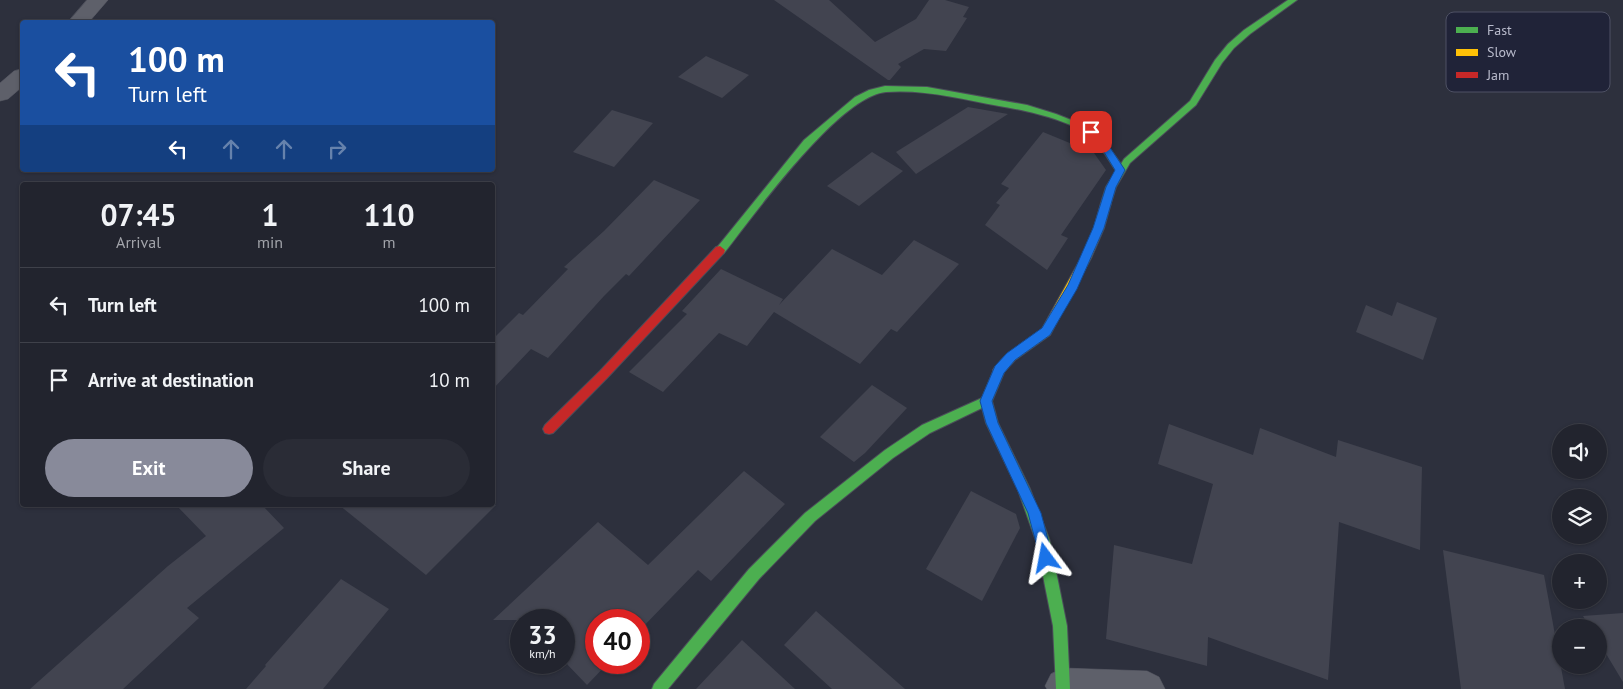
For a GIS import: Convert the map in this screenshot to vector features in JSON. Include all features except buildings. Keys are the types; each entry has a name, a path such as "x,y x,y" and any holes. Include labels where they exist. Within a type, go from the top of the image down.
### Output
{"street":[{"path":"80,20 98,0"},
{"path":"1147,689 1063,688 1060,626 1043,541 1024,489 992,423 986,401 999,370 1011,357 1046,332 1058,312 1086,258 1111,187 1127,160 1193,103 1218,62 1231,46 1247,32 1293,0"},
{"path":"0,94 20,78"},
{"path":"549,429 604,374 732,237 768,188 807,142 858,99 872,92 885,89 927,90 1026,108 1053,116 1081,127 1097,137 1120,170"},
{"path":"658,689 669,679 754,574 810,517 889,454 926,429 986,401"}],"traffic: fast":[{"path":"1106,203 1111,187 1127,161 1193,103 1218,62 1231,46 1247,32 1293,0"},
{"path":"720,250 807,142 858,99 872,92 885,89 927,90 1027,108 1053,116 1081,127 1097,137 1120,170"},
{"path":"999,370 986,401 992,423 1024,489 1043,541 1060,626 1063,689"},
{"path":"659,689 754,574 810,517 889,454 926,429 986,401"}],"traffic: slow":[{"path":"999,370 1011,357 1046,332 1086,258 1099,228 1106,203"}],"traffic: jam":[{"path":"549,429 604,374 720,250"}],"route":[{"path":"1046,558 1034,513 992,423 986,401 999,370 1011,357 1046,332 1073,286 1098,228 1111,187 1120,170 1102,142 1091,132"}]}
